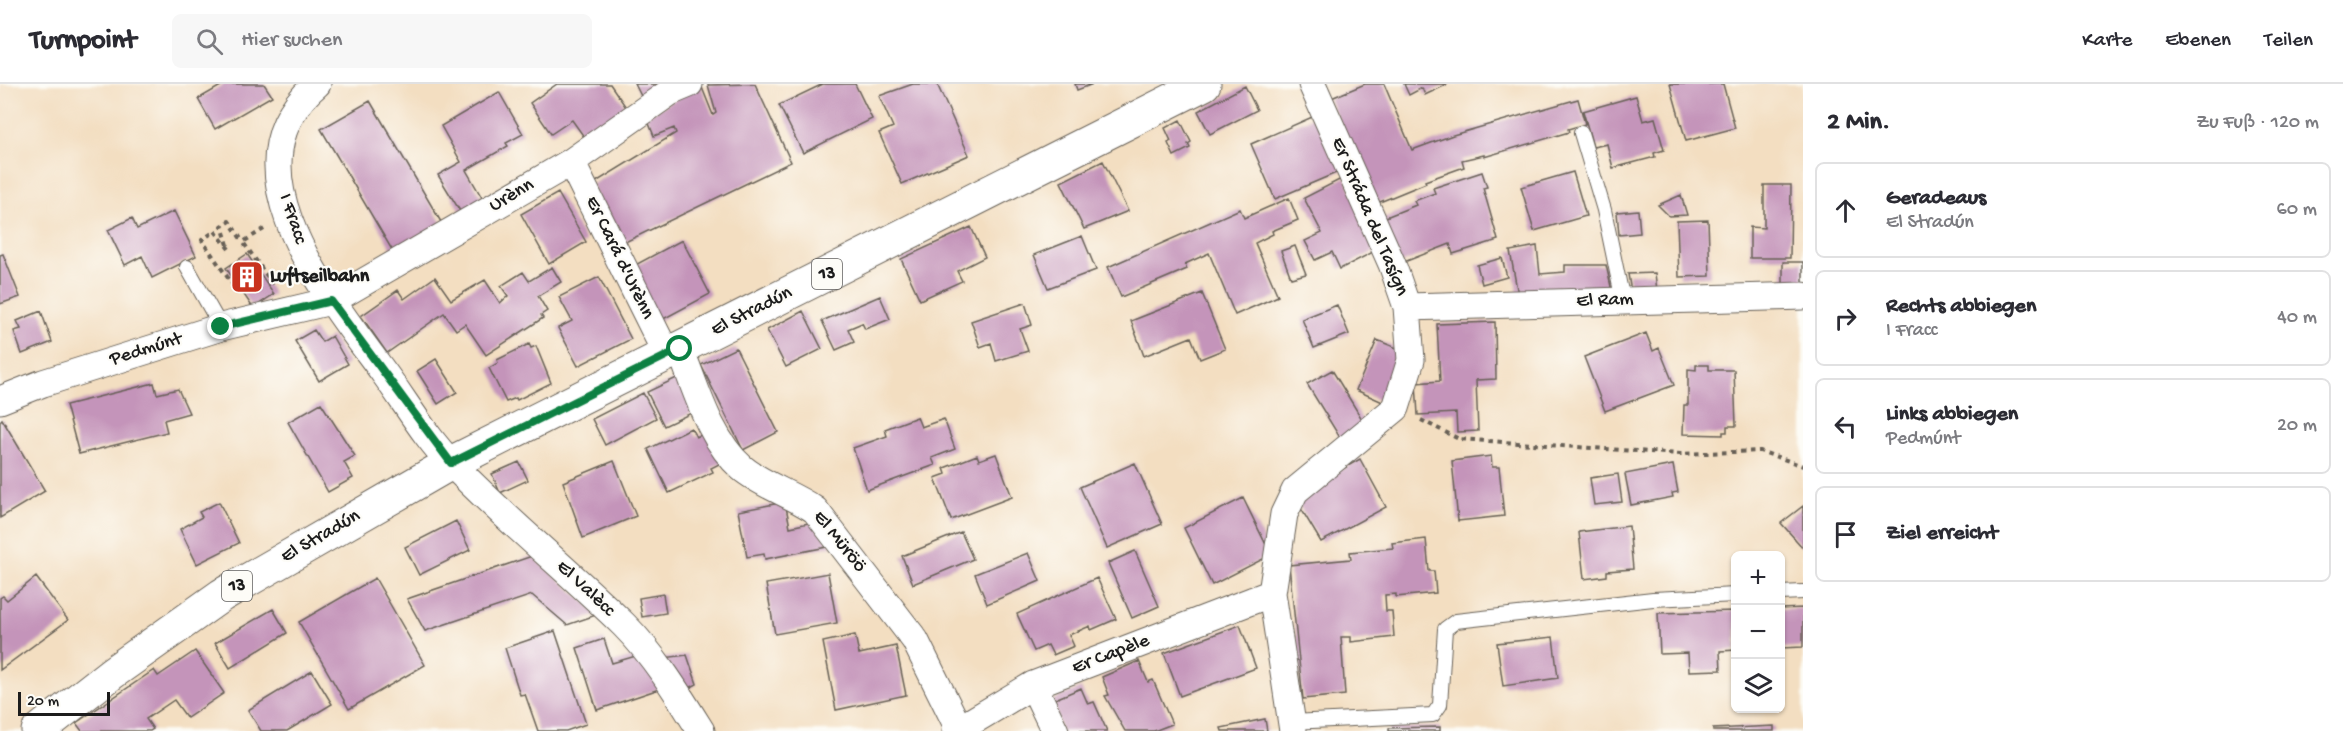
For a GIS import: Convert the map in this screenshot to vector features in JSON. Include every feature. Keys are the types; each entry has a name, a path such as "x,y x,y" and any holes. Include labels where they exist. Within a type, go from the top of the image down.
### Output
{"main road":[{"name":"El Stradún","path":"38,731 112,673 222,595 451,463 1204,84"}],"street":[{"name":"I Fracc","path":"317,84 298,103 290,117 279,148 278,167 288,214 307,262 331,301 451,463"},
{"name":"Urènn","path":"331,301 571,162 670,92 689,84"},
{"name":"Er Stráda del Tasígn","path":"1312,84 1392,264 1407,308 1411,360 1396,408"},
{"name":"Er Cará d'Urènn","path":"571,162 673,352"},
{"name":"El Ram","path":"1407,308 1803,296"},
{"name":"Pedmúnt","path":"0,400 43,383 221,327 331,301"},
{"name":"El Müröö","path":"673,352 715,433 731,456 743,469 794,495 814,510 915,640 958,730"},
{"path":"1293,727 1272,593 1284,514 1295,491 1396,408"},
{"name":"El Valècc","path":"451,463 625,626 674,686 701,731"},
{"name":"Er Capèle","path":"958,730 1033,686 1272,593"},
{"path":"1033,686 1055,731"}],"lane":[{"path":"1581,133 1604,210 1623,301"},
{"path":"187,267 221,327"},
{"path":"1785,593 1803,592"},
{"path":"1293,727 1433,715 1440,705 1446,629 1456,621 1653,599 1731,595"}],"path":[{"path":"243,242 288,214"},
{"path":"245,301 202,240 215,231 230,249 222,226 230,221 272,283"},
{"path":"1396,408 1459,439 1680,454 1760,451 1803,466"}],"building":[{"path":"224,84 264,84 272,96 215,129 198,99"},
{"path":"557,84 610,84 630,113 587,141 572,120 551,134 530,103"},
{"path":"635,84 670,84 644,102"},
{"path":"755,84 791,162 619,245 591,185 676,133 674,128 654,136 646,116 701,85 713,115 716,113 708,85"},
{"path":"823,84 855,84 872,119 803,153 779,105"},
{"path":"913,84 937,84 969,155 902,184 879,133 893,127 879,96"},
{"path":"1075,84 1093,84 1077,90"},
{"path":"1365,84 1384,84 1412,150 1453,135 1578,99 1585,124 1568,129 1569,132 1484,157 1484,155 1462,160 1464,167 1425,181 1426,183 1375,204 1329,99"},
{"path":"1404,84 1448,84 1425,95 1422,88 1409,95"},
{"path":"1670,84 1723,84 1735,128 1686,141"},
{"path":"1245,86 1257,110 1210,134 1198,111"},
{"path":"499,92 523,134 506,143 508,146 466,170 485,203 463,216 438,175 461,162 441,126"},
{"path":"1636,96 1643,121 1655,118 1664,150 1654,153 1655,157 1613,168 1607,144 1593,147 1583,111"},
{"path":"370,101 444,227 395,255 321,129"},
{"path":"1319,114 1343,170 1275,199 1251,144"},
{"path":"1180,120 1191,142 1188,144 1190,148 1174,156 1165,128"},
{"path":"1103,161 1128,211 1084,229 1061,182"},
{"path":"1482,172 1487,187 1483,188 1498,240 1453,254 1450,244 1399,264 1381,219 1416,205 1414,201 1435,193 1433,188"},
{"path":"1573,172 1586,216 1534,231 1521,187"},
{"path":"1345,177 1381,248 1340,269 1332,252 1315,260 1305,241 1322,233 1304,198"},
{"path":"1764,185 1791,185 1790,258 1750,258 1750,227 1764,228"},
{"path":"558,193 586,242 549,264 521,214"},
{"path":"1681,195 1687,215 1669,216 1658,205"},
{"path":"1289,198 1298,220 1272,231 1273,234 1255,243 1278,296 1235,315 1209,253 1185,264 1187,269 1121,297 1108,267 1240,209 1244,218"},
{"path":"1638,210 1640,233 1619,235 1617,212"},
{"path":"174,211 196,256 152,278 142,256 125,265 108,230 132,218 137,229"},
{"path":"1708,220 1710,276 1679,277 1677,221"},
{"path":"971,227 985,257 957,271 962,281 920,300 901,259"},
{"path":"1082,236 1096,270 1048,288 1034,255"},
{"path":"682,240 710,294 654,324 626,270"},
{"path":"1295,246 1306,274 1291,278 1281,251"},
{"path":"1537,246 1540,274 1565,272 1565,265 1606,265 1612,291 1518,295 1510,251"},
{"path":"3,254 20,297 0,304 0,255"},
{"name":"Luftseilbahn","path":"247,254 274,294 253,308 226,268"},
{"path":"1502,258 1507,277 1482,284 1477,265"},
{"path":"1783,262 1803,262 1803,288 1783,288"},
{"path":"552,267 561,282 538,296 547,311 541,315 543,318 486,355 465,324 456,330 444,313 387,353 361,316 398,290 404,299 435,277 451,300 485,280 500,303 508,296 501,286 523,272 529,281"},
{"path":"1655,273 1657,291 1631,292 1628,274"},
{"path":"599,277 631,339 578,366 558,328 572,321 559,297"},
{"path":"1202,293 1225,349 1200,359 1191,337 1144,356 1131,321"},
{"path":"880,296 890,319 865,329 862,323 848,329 854,342 836,350 822,321"},
{"path":"1025,303 1032,325 1020,329 1028,351 996,361 991,343 980,347 971,321"},
{"path":"1337,305 1349,334 1314,348 1302,319"},
{"path":"41,311 52,342 22,354 14,331 21,329 17,321"},
{"path":"803,311 822,349 786,367 767,330"},
{"path":"1495,322 1496,379 1476,380 1478,431 1457,432 1456,413 1418,415 1416,383 1440,381 1437,324"},
{"path":"314,330 322,342 332,336 348,364 319,381 295,341"},
{"path":"1646,333 1653,351 1659,348 1674,385 1605,411 1584,357"},
{"path":"1377,340 1404,351 1387,404 1356,390"},
{"path":"529,344 531,348 536,346 551,383 517,400 516,398 506,402 489,368 498,363 497,360"},
{"path":"736,348 778,432 743,450 701,365"},
{"path":"436,359 457,392 438,404 417,371"},
{"path":"1696,365 1709,365 1709,370 1734,370 1736,426 1727,426 1727,432 1723,432 1723,435 1683,434 1684,405 1688,405 1688,369 1696,370"},
{"path":"1332,370 1365,424 1342,441 1307,384"},
{"path":"683,375 700,409 664,426 647,392"},
{"path":"154,383 157,394 178,389 189,413 164,420 167,432 79,454 66,405"},
{"path":"643,393 656,418 605,445 592,419"},
{"path":"321,403 355,456 344,462 353,478 328,492 288,422"},
{"path":"917,417 921,427 944,419 955,449 932,458 935,465 867,490 853,448 887,436 885,429"},
{"path":"2,419 45,491 0,518 0,421"},
{"path":"691,428 696,437 709,432 727,460 711,468 713,472 669,493 648,449"},
{"path":"996,454 1012,497 951,520 935,478 946,474 944,468 977,455 979,460"},
{"path":"1491,456 1492,467 1499,467 1504,516 1458,521 1452,461"},
{"path":"1360,459 1386,507 1321,542 1297,502 1327,478"},
{"path":"614,461 636,516 583,538 563,482"},
{"path":"519,462 528,480 500,493 492,474"},
{"path":"1135,463 1162,524 1107,548 1080,487"},
{"path":"1673,465 1678,492 1672,493 1673,497 1631,505 1625,474"},
{"path":"1618,474 1622,502 1594,505 1590,478"},
{"path":"1243,498 1271,555 1212,585 1184,528"},
{"path":"219,502 239,543 197,564 180,529 202,517 199,512"},
{"path":"785,502 790,527 813,522 832,546 765,559 764,554 747,557 738,511"},
{"path":"1803,506 1803,548 1781,523"},
{"path":"456,521 470,550 419,575 405,547"},
{"path":"1629,526 1633,569 1607,571 1607,576 1584,579 1579,532"},
{"path":"961,532 973,559 913,584 902,556"},
{"path":"1426,539 1429,571 1434,571 1436,593 1396,597 1396,594 1385,595 1386,611 1392,611 1394,637 1351,642 1351,637 1341,637 1345,695 1303,699 1289,565 1351,559 1350,552 1393,548 1392,543"},
{"path":"1135,551 1159,606 1132,618 1108,563"},
{"path":"1028,553 1040,581 987,604 975,574"},
{"path":"532,556 599,614 567,625 532,595 425,631 407,599"},
{"path":"828,573 837,623 775,634 766,584"},
{"path":"36,577 68,620 0,670 0,598 3,596 7,600"},
{"path":"375,578 425,665 349,709 299,622"},
{"path":"1097,578 1116,619 1091,630 1090,626 1069,635 1074,646 1053,655 1048,645 1034,651 1017,614"},
{"path":"663,594 666,613 642,617 639,598"},
{"path":"1803,608 1803,647 1785,648 1785,609"},
{"path":"273,609 287,633 230,668 215,643"},
{"path":"1731,611 1731,650 1720,651 1721,670 1689,671 1688,653 1660,654 1658,613"},
{"path":"1240,625 1256,668 1180,696 1164,653"},
{"path":"555,631 586,724 566,731 538,731 525,694 520,695 505,648"},
{"path":"855,635 859,654 896,646 906,695 836,710 823,642"},
{"path":"1553,637 1558,678 1503,686 1497,643"},
{"path":"604,639 612,663 639,655 662,688 597,710 577,648"},
{"path":"195,651 224,693 187,718 174,700 146,719 153,729 150,731 82,731 76,723 154,670 158,676"},
{"path":"687,655 697,684 686,690 663,658"},
{"path":"1139,661 1148,682 1153,680 1172,724 1154,731 1125,731 1105,696 1109,695 1102,677"},
{"path":"312,671 332,704 287,731 261,731 248,710"},
{"path":"1081,688 1088,704 1094,702 1107,731 1061,731 1053,700"},
{"path":"1265,719 1267,731 1222,731 1221,728"},
{"path":"1774,726 1774,731 1713,731 1713,729"},
{"path":"1440,727 1440,731 1389,731 1389,728"}],"place":[{"name":"Luftseilbahn","path":"247,277"}],"route":[{"path":"221,327 331,301 451,463 680,349"}]}
